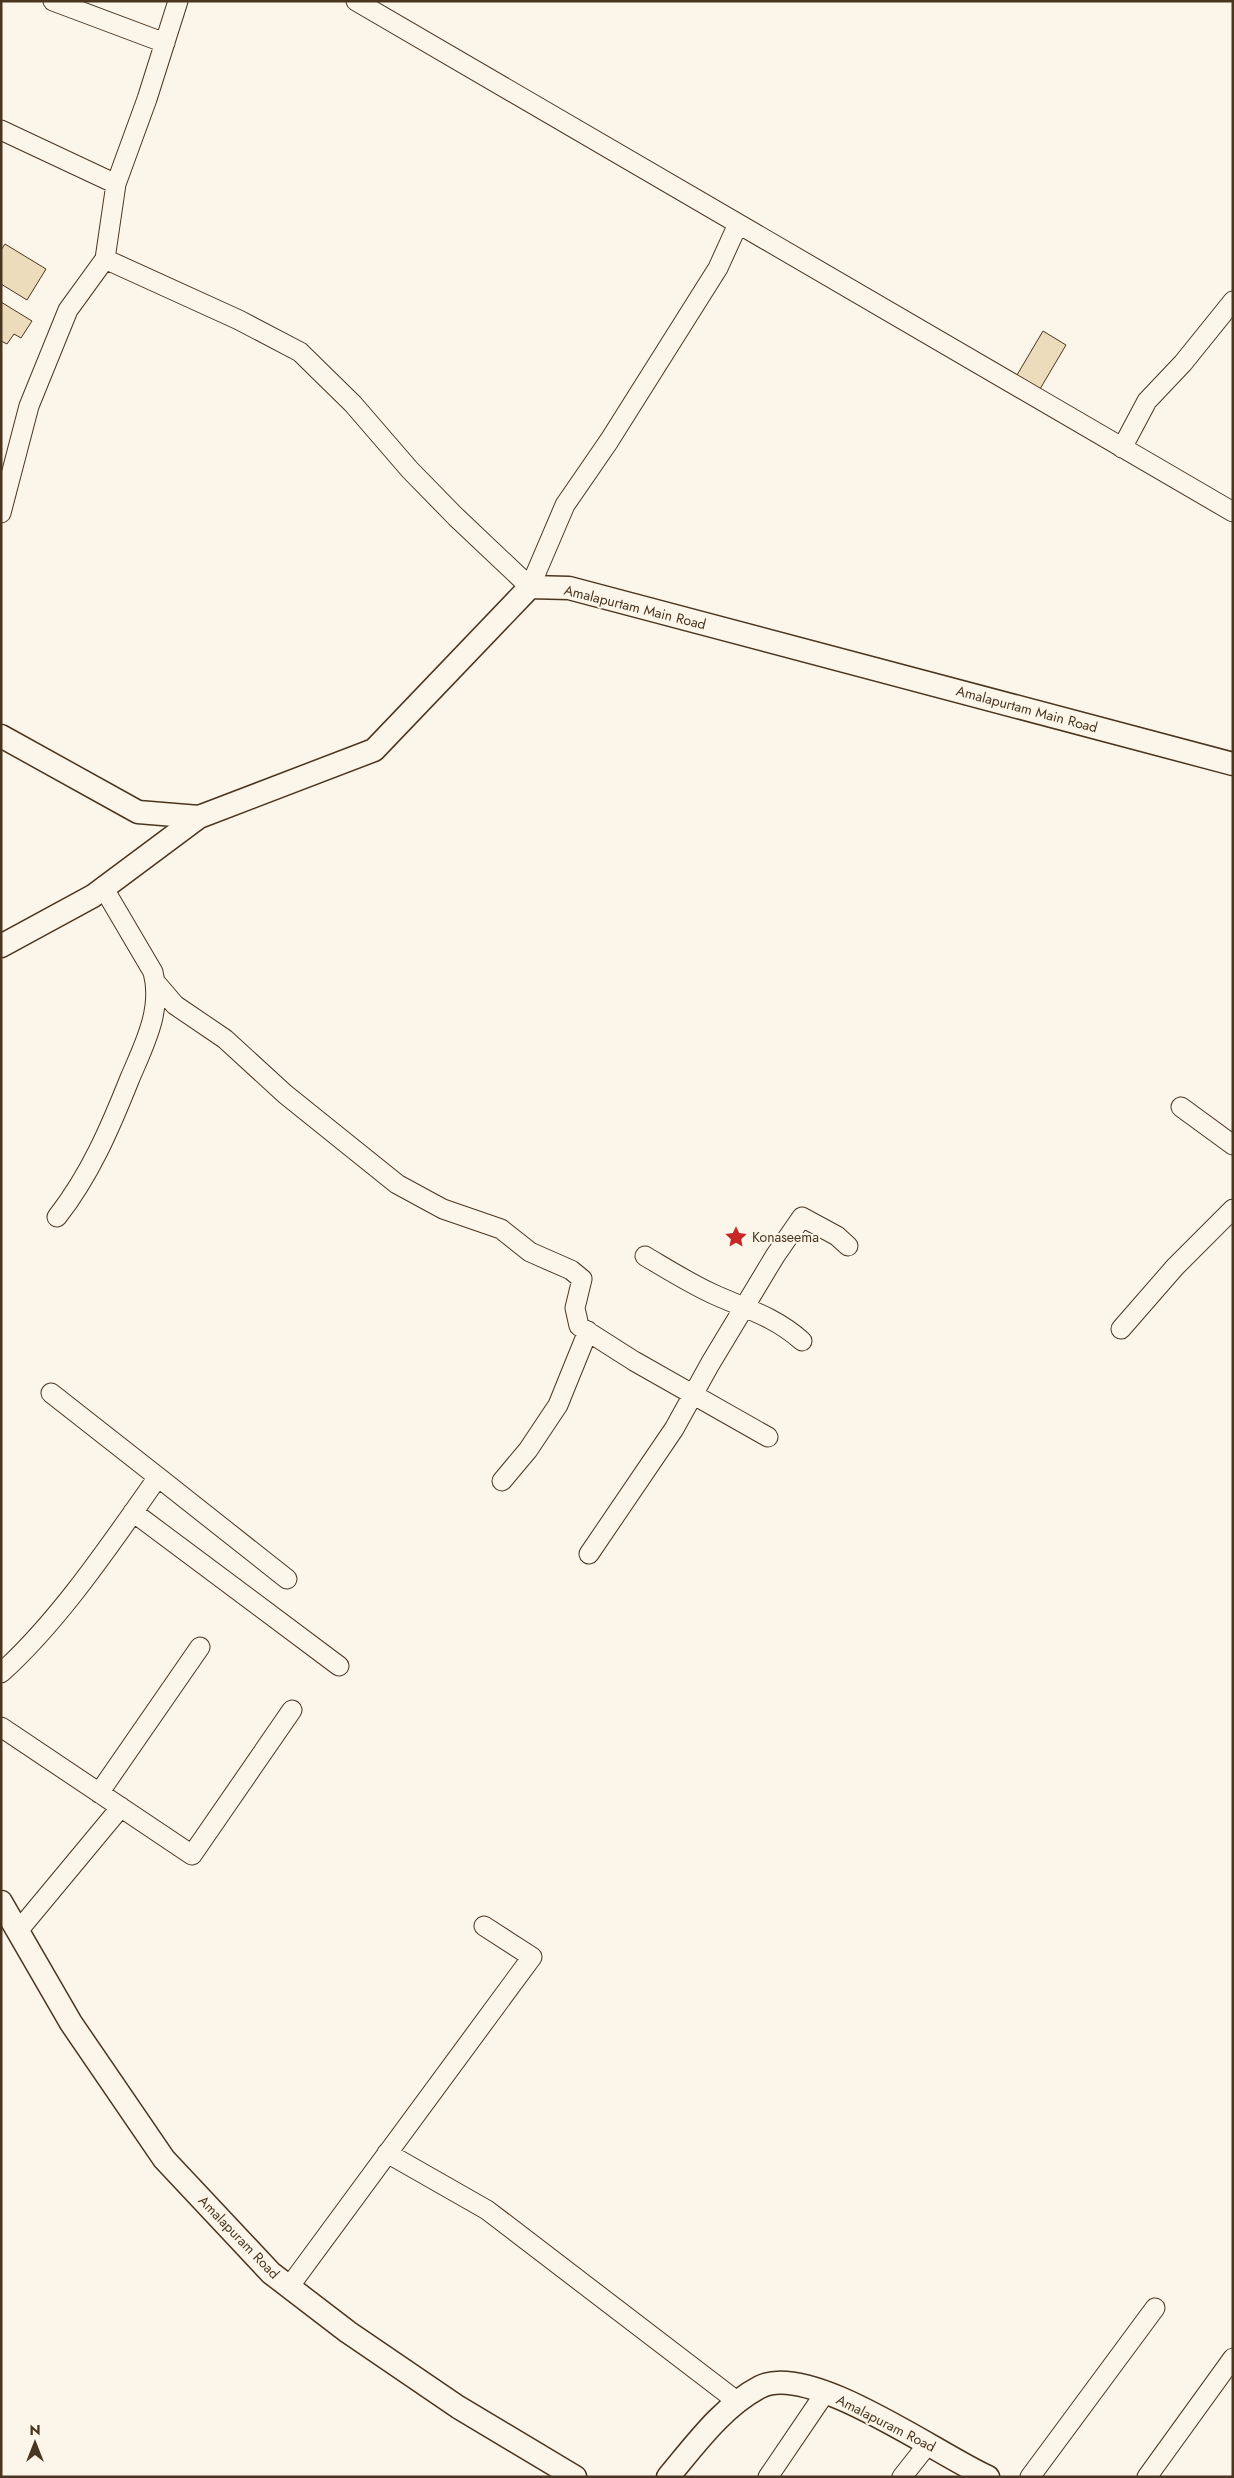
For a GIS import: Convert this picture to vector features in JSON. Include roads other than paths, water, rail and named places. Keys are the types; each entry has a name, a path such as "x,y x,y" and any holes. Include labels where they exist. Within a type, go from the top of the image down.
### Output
{"street":[{"path":"53,1 165,43"},
{"path":"1,513 29,406 68,310 105,259 116,184 178,1"},
{"path":"356,1 1233,512"},
{"path":"1,130 116,184"},
{"path":"1,946 93,896 199,816 374,750 530,587 565,505 610,441 718,268 738,224"},
{"path":"105,259 239,320 300,352 352,404 410,470 456,518 530,587"},
{"path":"1122,448 1147,401 1183,363 1233,301"},
{"name":"Amalapurtam Main Road","path":"530,587 569,588 1233,764"},
{"path":"1,736 138,812 199,816"},
{"path":"57,1217 93,1164 123,1098 149,1036 157,984 154,972 103,888"},
{"path":"157,984 175,1005 225,1039 285,1094 397,1184 443,1209 502,1229 530,1252 577,1274 582,1279 575,1308 579,1326 634,1361 768,1437"},
{"path":"1181,1107 1233,1146"},
{"path":"1121,1329 1175,1267 1233,1209"},
{"path":"590,1554 674,1429 692,1394 775,1256 802,1217 837,1236 848,1246"},
{"path":"645,1256 696,1286 724,1299 746,1306 787,1328 802,1341"},
{"path":"502,1481 528,1450 558,1405 588,1331"},
{"path":"51,1393 287,1578"},
{"path":"1,1673 26,1650 158,1477"},
{"path":"133,1512 339,1666"},
{"path":"99,1793 200,1647"},
{"path":"1,1727 192,1855 292,1710"},
{"path":"18,1930 121,1807"},
{"name":"Amalapuram Road","path":"1,1902 71,2022 164,2159 271,2273 348,2332 458,2407 574,2477"},
{"path":"289,2287 532,1957 484,1926"},
{"path":"387,2153 487,2210 738,2402"},
{"path":"1030,2477 1155,2308"},
{"path":"1148,2477 1233,2358"},
{"name":"Amalapuram Road","path":"668,2477 716,2421 738,2402 762,2386 780,2382 838,2397 988,2477"},
{"path":"768,2477 825,2393"},
{"path":"902,2477 928,2444"}],"place":[{"name":"Konaseema","path":"736,1237"}]}
